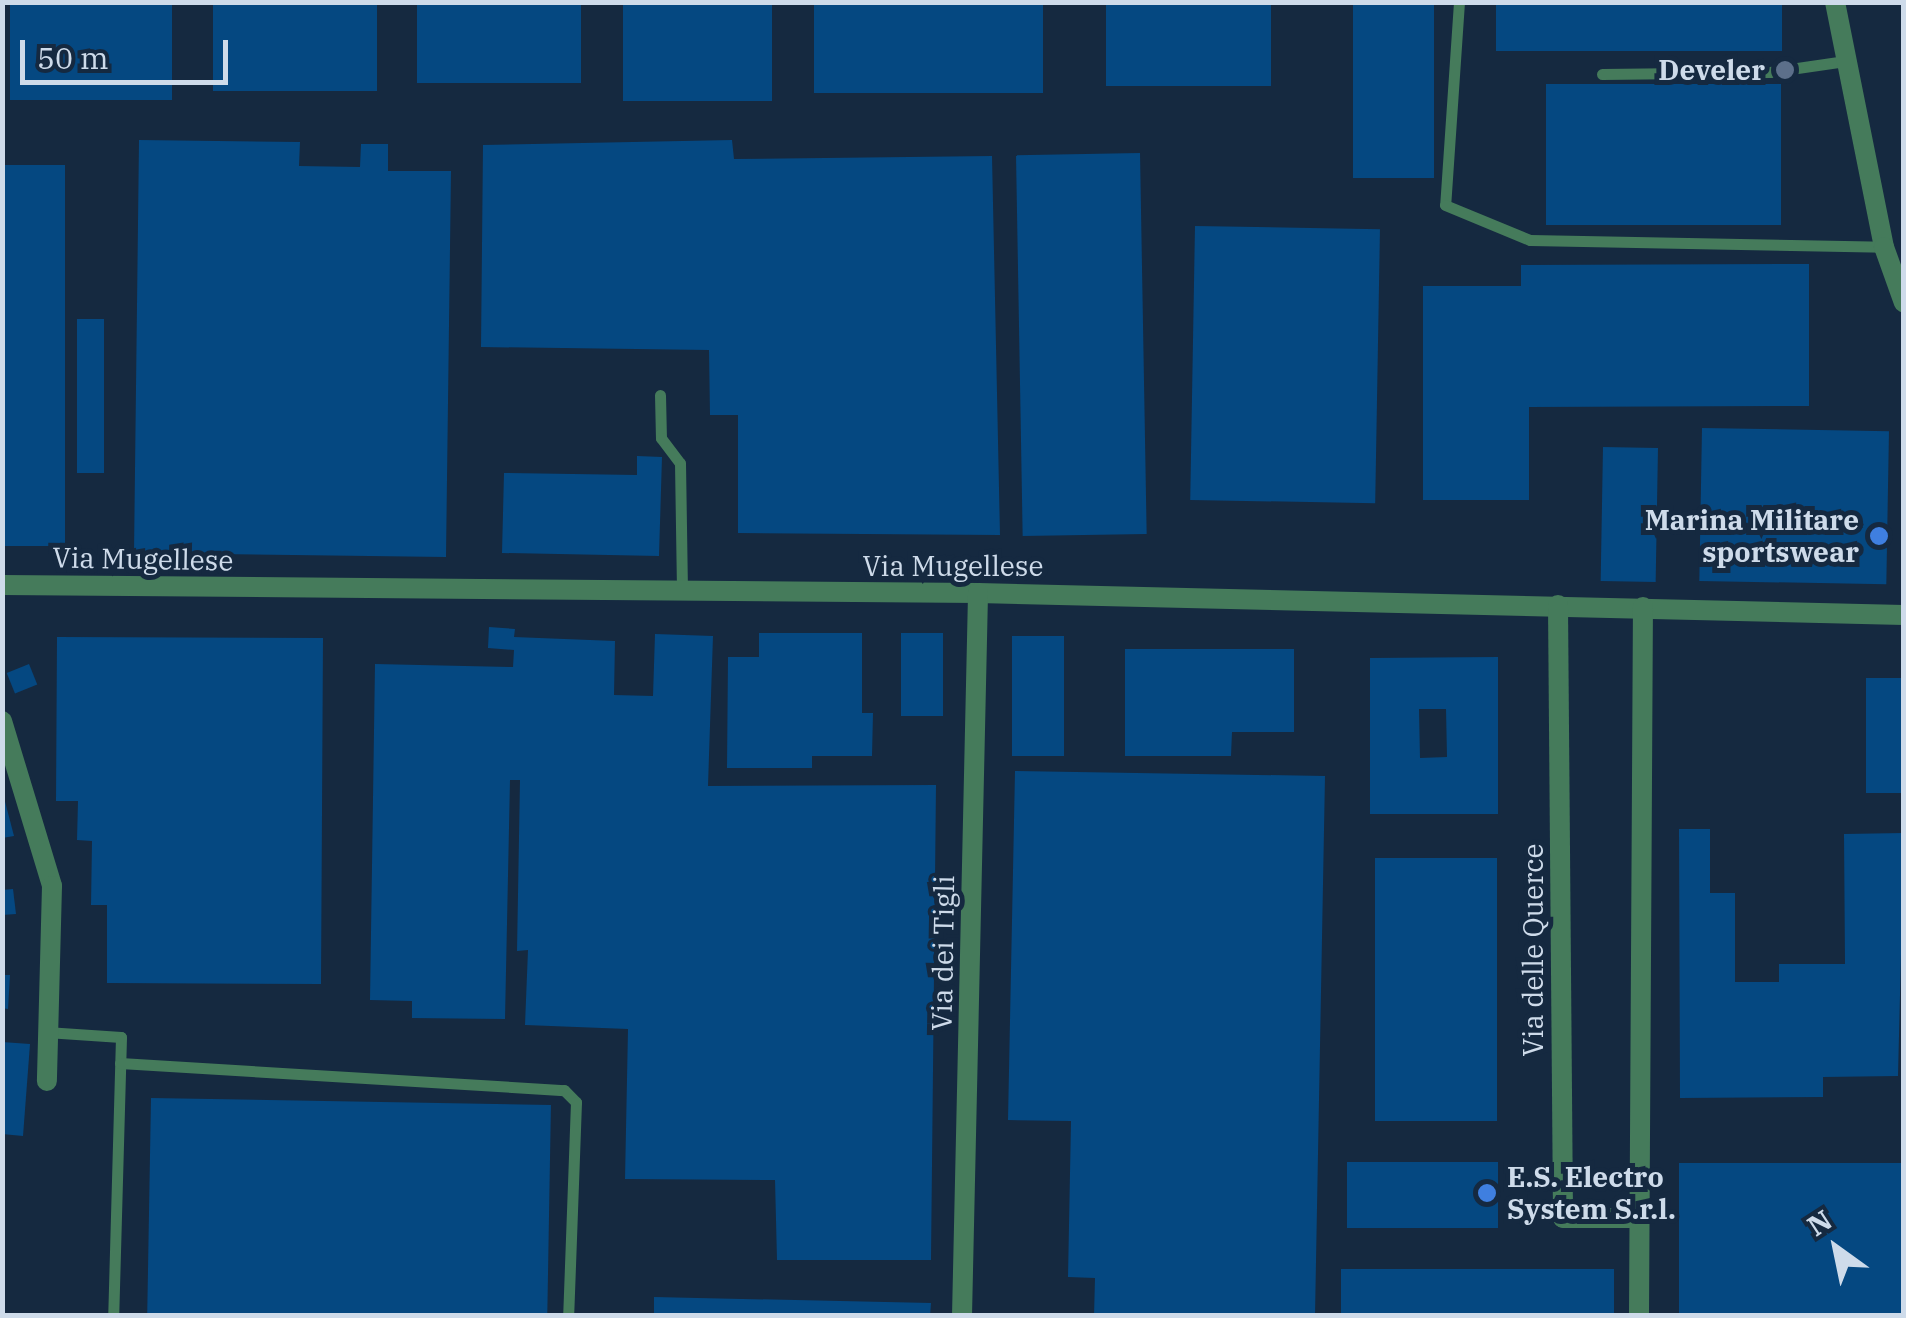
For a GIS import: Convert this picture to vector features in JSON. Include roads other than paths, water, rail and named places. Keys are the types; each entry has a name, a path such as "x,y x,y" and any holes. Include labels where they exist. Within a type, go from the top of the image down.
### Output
{"street":[{"path":"1835,2 1884,247 1904,303"},
{"name":"Via Mugellese","path":"2,585 682,593 978,592 1904,615"},
{"name":"Via dei Tigli","path":"962,1316 978,592"},
{"name":"Via delle Querce","path":"1558,605 1563,1218 1640,1218"},
{"path":"1639,1316 1642,607"},
{"path":"2,721 52,886 47,1081"}],"lane":[{"path":"1459,2 1445,205 1530,240 1884,247"},
{"path":"1602,74 1770,72 1846,61"},
{"path":"660,395 661,438 680,463 682,593"},
{"path":"46,1032 121,1037 113,1316"},
{"path":"120,1063 564,1090 576,1102 568,1316"}],"place":[{"name":"Develer","path":"1785,70"},
{"name":"Marina Militare sportswear","path":"1879,536"},
{"name":"E.S. Electro System S.r.l.","path":"1487,1193"}]}
